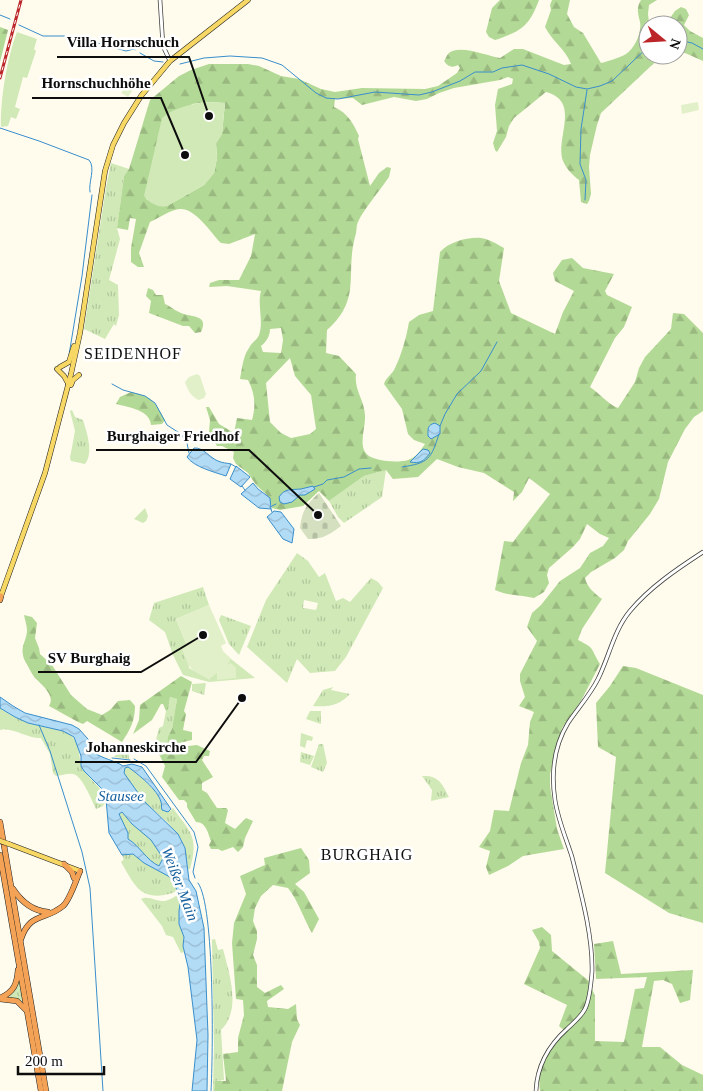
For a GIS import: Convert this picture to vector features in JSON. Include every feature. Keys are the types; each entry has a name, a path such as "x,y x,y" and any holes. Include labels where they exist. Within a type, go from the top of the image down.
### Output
{"highway":[{"path":"0,822 46,1091"},
{"path":"0,855 41,1091"},
{"path":"64,864 72,872 74,881"},
{"path":"20,942 31,922 57,910 67,901 79,870"},
{"path":"11,886 18,897 29,906 43,912 51,912"},
{"path":"0,999 10,993 15,986 18,959"},
{"path":"0,999 17,1001 27,1012"}],"main road":[{"path":"1,598 45,473 68,388 80,333 105,171 113,145 141,96 170,61 248,0"},
{"path":"68,388 64,376 58,368 70,360 80,333"},
{"path":"68,388 79,375"},
{"path":"0,841 79,870"}],"street":[{"path":"160,0 163,46 170,61"},
{"path":"536,1091 541,1066 547,1051 556,1039 582,1015 586,1007 590,994 592,972 588,928 572,858 559,824 555,799 552,776 557,749 564,730 597,680 629,612 665,578 703,552"}],"green space":[{"path":"500,0 539,0 532,16 523,27 518,31 495,40 489,37 486,32 492,8"},
{"path":"552,0 570,0 567,14 574,27 583,33 601,63 626,54 638,37 638,65 652,65 601,113 590,155 591,194 587,204 581,202 579,180 569,170 562,158 561,149 565,111 562,103 556,96 546,92 514,118 497,152 495,150 493,143 497,131 495,105 498,89 512,84 513,79 508,77 454,88 427,99 416,101 394,97 362,105 353,98 335,99 334,107 343,112 355,127 359,136 358,139 370,186 379,173 387,167 391,168 389,177 358,222 352,251 349,297 338,319 327,330 326,353 339,356 356,374 356,385 365,415 363,448 368,455 385,461 404,461 416,455 425,444 414,440 408,434 402,409 384,384 394,370 404,346 409,322 419,315 433,311 440,252 448,245 470,238 481,238 504,248 499,281 511,313 555,334 563,312 574,291 555,281 553,273 562,260 572,258 583,268 614,274 605,291 607,295 632,307 624,327 615,338 590,387 618,408 635,382 645,357 671,329 673,313 684,314 703,333 703,411 694,417 685,429 668,462 659,499 650,514 628,541 624,550 585,578 591,590 602,599 582,629 578,640 590,647 600,664 581,701 562,728 550,774 550,786 557,829 564,849 523,856 489,875 486,867 490,851 479,847 490,831 494,810 509,811 521,763 528,745 530,722 534,712 519,706 525,697 520,674 537,641 527,627 532,613 541,605 560,581 580,568 590,553 603,546 609,538 587,524 580,539 549,568 547,575 549,583 544,592 534,598 495,590 504,541 513,542 550,494 529,478 522,492 513,501 514,492 484,473 458,467 437,459 418,477 393,479 386,470 364,476 329,501 319,491 303,506 280,510 272,508 266,494 256,485 248,473 236,464 233,458 234,452 222,446 217,446 209,432 210,420 206,407 209,407 219,424 234,433 237,418 252,420 254,405 252,390 248,380 240,379 245,355 258,337 260,330 261,291 227,286 209,287 210,283 219,280 239,280 251,256 255,234 229,244 221,243 197,216 191,212 179,209 168,212 150,222 139,253 144,267 138,267 131,262 131,248 136,219 130,218 128,230 117,228 124,176 129,169 150,100 179,76 209,64 248,64 335,92 362,88 425,89 438,86 457,73 460,68 458,65 449,66 444,61 448,54 458,50 473,51 500,58 514,49 523,49 564,65 571,64 566,54 545,27 551,10","holes":["208,102 225,103 222,134 216,143 217,158 214,173 204,185 167,206 158,205 146,199 192,104","281,328 283,340 281,353 263,352 261,346 265,343 270,329","290,358 295,376 311,395 316,429 310,434 291,438 281,433 270,422 266,383","423,449 425,460 415,463 412,459"]},
{"path":"641,0 657,0 649,5 648,14 638,15 639,3"},
{"path":"681,7 686,9 689,15 688,17 688,15 672,15"},
{"path":"0,27 8,30 0,62"},
{"path":"688,29 703,38 703,61 688,54"},
{"path":"17,32 37,39 34,49 36,51 27,78 23,77 15,107 20,109 16,119 11,117 8,126 1,127 5,80"},
{"path":"132,77 139,81 128,97 121,93"},
{"path":"208,102 225,103 222,134 216,143 217,158 214,173 204,185 167,206 154,204 144,196 162,118 178,109"},
{"path":"698,102 699,110 682,114 681,105"},
{"path":"111,163 129,169 124,176 117,228 120,239 109,280 118,285 119,315 116,326 114,324 105,339 84,329"},
{"path":"148,288 153,290 156,295 163,295 165,304 175,310 201,319 203,326 201,332 195,333 189,326 183,326 149,313 151,301 146,296"},
{"path":"197,374 200,376 206,394 204,398 199,400 190,393 185,382 189,377"},
{"path":"131,392 152,400 165,420 162,424 151,425 150,420 143,413 116,404 120,397"},
{"path":"72,410 75,417 83,420 88,437 89,454 85,464 71,461 70,458 75,431 70,411"},
{"path":"386,470 382,497 344,523 338,517 329,501 364,476"},
{"path":"319,493 341,526 322,537 308,539 300,528 302,517 308,505"},
{"path":"145,508 148,516 146,521 143,523 134,519"},
{"path":"297,553 308,561 319,577 325,573 336,601 343,598 350,602 371,578 383,588 346,657 335,671 310,673 297,659 287,683 247,647 266,600","holes":["304,600 318,603 316,610 303,608"]},
{"path":"203,587 209,605 176,619 187,646 189,668 209,679 209,682 183,675 173,655 165,632 149,620 154,603"},
{"path":"209,605 226,643 221,646 223,651 231,659 227,665 231,663 236,668 236,678 217,680 217,673 209,679 197,673 189,665 182,649 187,646 176,619"},
{"path":"24,615 32,617 37,623 35,638 40,654 52,665 71,695 87,709 102,715 110,710 118,701 130,700 135,706 132,725 122,742 87,721 83,724 49,706 51,698 34,676 23,656 27,631"},
{"path":"221,615 251,626 239,655 229,644 219,620"},
{"path":"228,656 255,678 209,682 210,673"},
{"path":"623,666 636,668 703,695 703,923 669,913 605,873 616,757 598,747 596,703"},
{"path":"181,676 192,682 184,711 186,714 183,730 192,732 192,740 179,743 180,747 197,745 210,751 209,756 204,756 202,760 213,777 202,783 202,790 207,793 217,808 226,808 228,810 225,823 235,829 246,818 253,821 243,847 238,852 233,847 222,851 211,849 209,845 211,841 206,829 202,824 196,822 187,807 187,803 184,800 179,800 162,777 165,766 160,756 167,749 177,699 170,697 168,710 166,711 163,704 161,704 152,720 133,734 139,720 140,705"},
{"path":"206,683 204,695 192,691 192,684"},
{"path":"333,687 331,690 350,694 342,701 333,705 313,706 323,690"},
{"path":"170,697 177,699 170,737 160,756 154,747 159,728 163,726"},
{"path":"0,708 24,721 59,729 70,735 79,750 81,765 104,794 106,799 103,806 96,809 86,789 76,775 56,776 53,773 50,754 41,738 4,729 0,730"},
{"path":"310,711 321,711 321,724 306,719"},
{"path":"301,733 313,737 312,741 307,740 305,748 300,746"},
{"path":"319,744 323,744 327,763 323,772 311,767"},
{"path":"121,748 129,754 129,759 114,757"},
{"path":"301,752 314,756 310,765 300,762"},
{"path":"128,767 156,793 161,802 162,810 170,811 173,808 189,830 194,849 190,869 188,869 185,848 181,839 168,823 143,800 124,773 125,768"},
{"path":"422,776 432,777 439,781 449,797 431,801 432,790"},
{"path":"122,812 132,824 152,840 163,858 159,867 151,862 128,839 128,833 119,814"},
{"path":"301,848 309,860 310,873 295,884 304,892 319,919 312,933 288,888 273,885 261,896 255,908 253,921 257,931 253,955 257,965 257,987 265,993 281,985 284,989 267,1001 268,1007 288,1009 296,1004 297,1019 300,1025 292,1042 282,1091 214,1091 215,1081 226,1081 223,1054 238,1052 238,1038 244,1015 243,1000 236,999 232,943 234,923 246,894 240,876 265,865 264,858"},
{"path":"133,854 165,873 175,885 177,891 167,895 156,896 140,890 121,862 124,859 122,855"},
{"path":"180,894 179,924 184,937 184,952 181,953 173,937 166,935 162,926 141,899 165,901"},
{"path":"542,927 551,935 552,951 589,981 595,996 595,1041 624,1042 635,989 644,988 647,977 596,979 594,944 613,941 621,974 693,970 690,1000 680,1003 672,984 663,980 654,981 642,1047 660,1047 682,1065 703,1075 703,1091 540,1091 540,1074 546,1058 566,1032 559,1026 567,1005 524,984 540,948 539,942 532,930"},
{"path":"215,939 218,950 223,949 231,980 232,1002 231,1012 221,1030 224,1080 215,1081 213,1091 212,940 210,940"},
{"path":"19,978 24,1005 7,997 13,992"}],"water":[{"path":"435,423 440,426 440,434 431,439 428,436 428,428"},
{"path":"194,448 200,449 215,460 231,464 226,476 205,469 190,461 187,457"},
{"path":"423,449 428,450 430,453 426,458 416,463 410,462"},
{"path":"236,466 250,477 241,487 230,479"},
{"path":"253,483 270,498 271,509 259,508 241,494"},
{"path":"313,486 315,489 305,495 300,495 292,502 284,504 280,502 279,497 286,491"},
{"path":"274,511 281,512 294,529 292,543 283,539 267,517"},
{"path":"0,697 25,713 72,725 79,729 96,748 93,752 123,766 132,764 142,767 171,809 168,812 162,810 159,797 152,787 128,767 125,768 124,773 143,800 178,834 185,848 189,880 196,891 204,928 208,1035 207,1091 192,1091 197,1040 188,967 183,946 184,937 179,924 181,897 170,877 144,863 133,854 122,855 109,833 106,799 103,790 81,766 81,756 74,737 63,731 28,723 0,708","holes":["122,812 132,824 151,840 163,858 159,866 128,839 128,833 119,814"]}],"waterway":[{"path":"0,15 10,19"},
{"path":"19,25 43,36 73,36 126,51 135,50"},
{"path":"688,42 703,49"},
{"path":"140,53 154,61 163,62"},
{"path":"180,64 204,58 230,56 262,58 282,65 316,93 326,98 338,99 375,92 419,95 460,81 475,72 493,72 502,68 522,65 549,74 576,87 587,89 612,81 638,56"},
{"path":"585,200 586,180 580,164 581,129 587,90"},
{"path":"0,128 89,160 92,167 90,192"},
{"path":"69,355 82,276 92,195"},
{"path":"440,426 457,394 481,371 497,342"},
{"path":"112,384 123,390 145,396 155,403 167,425 181,434 187,443 189,453"},
{"path":"402,467 418,464 428,458 434,449 439,434"},
{"path":"231,464 236,467"},
{"path":"314,487 323,484 327,480 344,477 359,469 371,468"},
{"path":"242,486 245,490"},
{"path":"270,507 276,504"},
{"path":"39,725 50,751 82,852 90,888 103,1091"},
{"path":"112,758 130,760"},
{"name":"Weißer Main","path":"134,759 146,766 194,832 198,847 193,872 195,878"},
{"name":"Weißer Main","path":"198,883 204,897 210,950 212,983 211,1091"}],"railway":[{"path":"0,78 21,0"}],"place":[{"name":"Villa Hornschuch","path":"209,116"},
{"name":"Hornschuchhöhe","path":"185,155"},
{"name":"Burghaiger Friedhof","path":"318,515"},
{"name":"SV Burghaig","path":"203,635"},
{"name":"Johanneskirche","path":"242,698"}],"district":[{"name":"SEIDENHOF","path":"133,353"},
{"name":"BURGHAIG","path":"367,854"}],"water label":[{"name":"Stausee","path":"121,796"}]}
